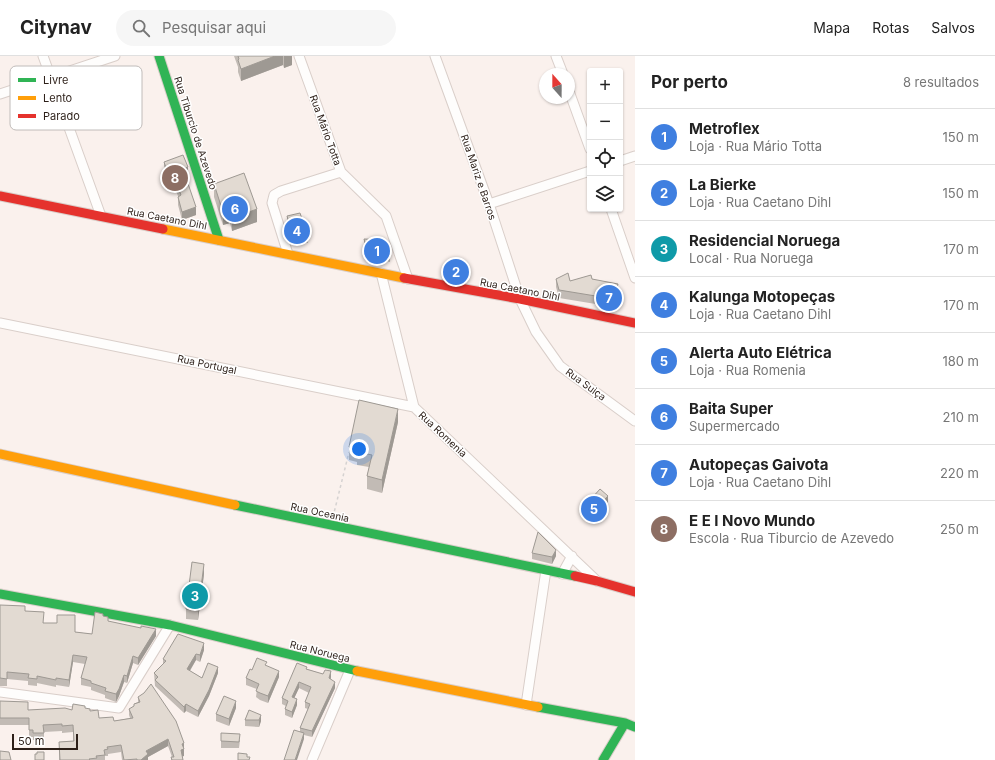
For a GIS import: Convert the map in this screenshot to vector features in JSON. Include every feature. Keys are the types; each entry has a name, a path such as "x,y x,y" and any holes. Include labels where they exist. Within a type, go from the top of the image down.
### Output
{"street":[{"path":"43,56 47,66"},
{"path":"86,66 116,56"},
{"name":"Rua Tiburcio de Azevedo","path":"159,56 219,240"},
{"name":"Rua Mário Totta","path":"299,56 341,172 386,216 408,279"},
{"name":"Rua Mariz e Barros","path":"435,56 489,204 520,299"},
{"path":"556,56 561,68"},
{"path":"0,94 10,91"},
{"path":"574,104 587,141"},
{"path":"70,130 101,216"},
{"path":"623,160 635,156"},
{"path":"489,204 587,171"},
{"path":"288,254 272,203 274,196 281,191 341,172"},
{"name":"Rua Caetano Dihl","path":"0,196 408,279 520,299 635,323"},
{"path":"612,212 635,278"},
{"name":"Rua Romenia","path":"381,273 414,407 597,581"},
{"name":"Rua Suiça","path":"520,299 536,332 560,366 635,421"},
{"name":"Rua Portugal","path":"0,322 414,407"},
{"name":"Rua Oceania","path":"0,454 331,526 597,581 635,592"},
{"path":"562,574 572,556"},
{"path":"526,705 546,570"},
{"name":"Rua Noruega","path":"0,594 170,625 350,670 624,723 635,727"},
{"path":"0,692 119,708 170,625"},
{"path":"312,760 350,670"},
{"path":"603,760 624,723"}],"path":[{"path":"331,526 350,450"}],"building":[{"path":"238,56 275,56 241,69"},
{"path":"183,155 188,167 183,169 196,207 182,212 178,197 181,195 174,178 170,180 164,162"},
{"path":"244,173 257,209 232,218 230,210 223,212 214,184"},
{"path":"300,213 308,236 292,233 287,216"},
{"path":"364,239 386,240 390,256 367,250"},
{"path":"459,259 463,270 450,268 449,262"},
{"path":"568,273 570,281 591,275 592,279 618,284 614,299 559,290 556,279"},
{"path":"359,400 398,409 382,480 367,476 372,455 357,452 357,449 349,447"},
{"path":"600,489 608,496 591,514 583,508"},
{"path":"538,532 556,550 552,557 532,553"},
{"path":"192,562 204,564 198,611 186,609"},
{"path":"0,605 25,606 25,611 44,612 43,623 57,623 57,615 75,615 75,632 92,634 95,612 108,617 108,621 141,628 141,626 156,629 138,658 133,656 127,676 124,675 116,694 105,691 106,688 81,678 87,657 73,655 69,680 56,678 56,680 37,676 37,679 28,678 29,674 7,672 7,679 0,678"},
{"path":"178,634 204,643 200,655 196,654 187,669 202,678 208,663 218,667 209,690 198,711 186,704 184,707 155,680 158,677 154,673 166,661 163,659"},
{"path":"257,658 267,662 265,665 279,671 268,696 256,691 259,684 246,678 250,669 252,670"},
{"path":"297,663 307,667 306,669 323,674 325,670 331,671 329,678 335,682 312,731 300,728 310,704 305,702 311,687 299,682 292,697 297,699 292,712 285,709 288,701 282,698"},
{"path":"151,684 176,721 184,743 182,744 184,749 181,750 183,760 172,760 171,757 174,757 168,739 146,751 148,754 141,760 124,760 121,745 107,747 108,749 104,750 105,755 96,756 97,758 89,759 90,760 60,760 59,742 74,741 73,725 43,725 44,733 33,733 33,730 29,730 29,718 0,718 0,701 28,702 28,710 65,708 72,710 73,704 85,706 85,708 90,709 90,711 98,710 99,718 113,717 114,721 133,718 129,709 134,706 134,704 140,702 138,697 144,693"},
{"path":"224,696 236,701 229,719 216,714"},
{"path":"249,710 261,715 259,720 245,720"},
{"path":"294,730 304,733 295,760 284,760"},
{"path":"221,733 240,734 239,742 221,741"},
{"path":"0,751 9,752 11,760 0,760"},
{"path":"37,752 44,752 44,760 35,760 35,754 37,754"},
{"path":"238,753 247,754 247,757 250,757 249,760 238,760"}],"traffic: fast":[{"path":"159,56 219,240"},
{"path":"235,505 575,576"},
{"path":"0,594 170,625 357,671"},
{"path":"538,707 625,723 635,727"},
{"path":"603,760 625,723"}],"traffic: slow":[{"path":"163,229 404,278"},
{"path":"0,454 235,505"},
{"path":"357,671 538,707"}],"traffic: jam":[{"path":"0,196 163,229"},
{"path":"404,278 520,299 635,323"},
{"path":"575,576 635,592"}],"place":[{"name":"E E I Novo Mundo","path":"175,178"},
{"name":"Baita Super","path":"235,209"},
{"name":"Kalunga Motopeças","path":"297,231"},
{"name":"Metroflex","path":"377,251"},
{"name":"La Bierke","path":"456,272"},
{"name":"Autopeças Gaivota","path":"609,298"},
{"name":"Alerta Auto Elétrica","path":"594,509"},
{"name":"Residencial Noruega","path":"195,596"}]}
